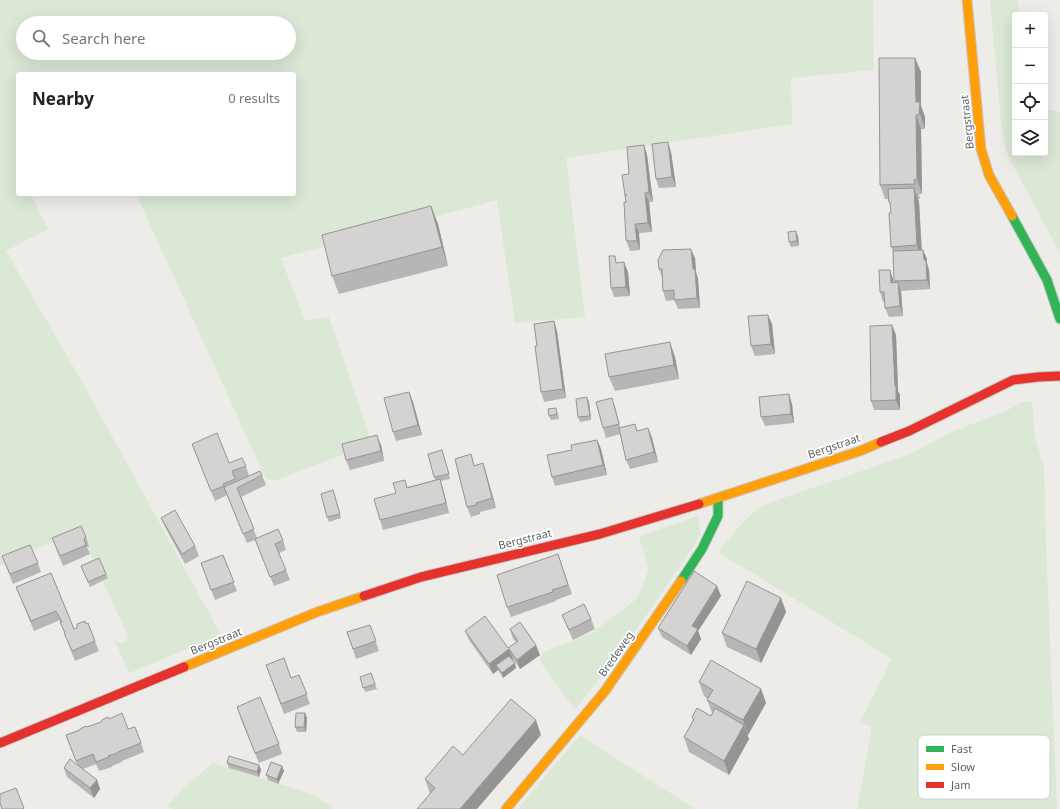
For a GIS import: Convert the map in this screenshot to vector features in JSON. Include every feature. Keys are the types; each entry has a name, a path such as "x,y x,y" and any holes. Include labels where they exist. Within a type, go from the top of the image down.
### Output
{"street":[{"name":"Bergstraat","path":"967,0 981,149 989,175 1047,280 1060,319"},
{"name":"Bergstraat","path":"0,743 317,612 421,577 600,534 718,498 860,451 902,434 1012,380 1060,376"},
{"name":"Bredeweg","path":"506,809 605,691 688,572 702,549 718,516 718,498"}],"green space":[{"path":"0,0 873,0 874,70 791,78 792,124 566,158 585,317 515,323 497,200 281,258 305,321 329,317 372,443 277,480 266,479 137,196 296,196 296,72 16,72 16,196 32,196 48,229 6,251 84,385 221,635 129,673 115,641 122,644 126,641 128,636 79,529 0,566"},
{"path":"990,0 1018,0 1019,12 1012,12 1012,156 1048,156 1048,109 1060,112 1060,253 1008,156 1001,121"},
{"path":"1026,401 1032,402 1035,437 1044,466 1057,809 857,809 872,727 860,722 892,659 718,552 745,521 763,505 908,455 952,432 1010,409 1019,403"},
{"path":"697,516 701,535 637,629 575,710 539,660 544,652 593,632 634,601 640,592 648,571 640,536"},
{"path":"580,735 695,809 518,809"},
{"path":"213,763 312,794 334,809 171,809 168,805 183,788"}],"building":[{"path":"879,58 915,58 916,102 920,102 919,115 916,115 917,179 914,180 915,184 880,185"},
{"path":"668,142 672,177 656,179 652,144"},
{"path":"644,145 649,192 645,193 648,223 635,224 637,241 626,240 624,202 626,202 622,175 629,174 627,147"},
{"path":"914,188 917,245 891,247 889,213 891,213 888,189"},
{"path":"431,206 442,247 332,276 322,235"},
{"path":"796,231 797,241 789,242 788,232"},
{"path":"691,249 693,269 695,269 697,298 674,300 674,290 663,291 662,269 659,269 658,260 663,250"},
{"path":"923,250 924,260 926,260 927,280 894,281 893,251"},
{"path":"609,256 615,256 616,263 624,262 626,287 611,288"},
{"path":"879,270 890,270 891,283 898,282 900,306 885,308 884,292 880,292"},
{"path":"768,315 771,344 751,346 748,316"},
{"path":"554,321 563,389 541,392 535,346 537,346 534,324"},
{"path":"892,325 896,400 871,401 870,326"},
{"path":"670,342 674,365 609,377 605,354"},
{"path":"409,392 418,425 393,432 384,398"},
{"path":"789,394 791,414 761,417 759,397"},
{"path":"587,397 590,416 578,417 576,399"},
{"path":"612,398 619,424 603,428 596,402"},
{"path":"556,408 557,414 549,416 548,409"},
{"path":"635,424 637,431 648,428 654,452 626,460 619,428"},
{"path":"217,433 229,463 242,458 246,466 232,471 235,479 223,484 224,486 211,491 192,444"},
{"path":"377,435 381,451 346,460 342,444"},
{"path":"597,440 603,465 552,477 547,455 572,450 571,445"},
{"path":"442,450 449,474 434,477 428,454"},
{"path":"471,454 474,466 483,463 492,498 467,507 455,459"},
{"path":"260,471 262,475 237,488 254,529 243,534 224,487"},
{"path":"440,479 446,503 380,520 374,499 396,493 393,483 405,480 407,488"},
{"path":"333,490 340,514 327,517 321,494"},
{"path":"175,510 195,546 182,554 161,518"},
{"path":"81,526 86,537 84,538 86,545 60,556 52,538"},
{"path":"278,529 283,540 275,544 286,570 270,577 255,539"},
{"path":"30,545 38,563 10,574 2,556"},
{"path":"558,554 568,585 552,590 553,592 507,607 497,575"},
{"path":"223,555 234,582 211,590 201,563"},
{"path":"99,558 106,574 88,582 81,566"},
{"path":"694,571 717,586 692,626 698,629 687,646 658,628"},
{"path":"51,573 74,629 77,628 77,624 85,621 86,624 88,623 95,641 72,651 60,622 62,622 56,611 31,621 16,587"},
{"path":"747,581 781,598 756,649 722,633"},
{"path":"584,604 591,619 569,630 562,615"},
{"path":"485,616 508,648 518,641 510,629 520,622 536,645 517,660 509,649 489,664 465,631"},
{"path":"370,625 376,641 353,649 347,632"},
{"path":"509,656 515,663 502,673 496,665"},
{"path":"284,658 291,678 299,675 307,694 281,704 266,665"},
{"path":"711,660 761,689 743,720 707,700 713,690 699,682"},
{"path":"371,673 375,684 363,688 360,677"},
{"path":"260,697 279,744 255,753 237,707"},
{"path":"511,699 536,720 460,809 417,809 435,788 425,779 453,746 463,755"},
{"path":"697,708 711,716 715,708 744,725 724,761 684,737 694,719 692,717"},
{"path":"122,713 128,729 135,727 141,743 96,762 93,754 76,761 66,735 86,726 87,727 101,722 108,717 109,719"},
{"path":"296,713 305,713 304,727 295,727"},
{"path":"229,756 259,765 257,772 227,763"},
{"path":"70,759 97,780 90,788 64,768"},
{"path":"271,762 282,766 277,779 266,775"},
{"path":"16,788 24,808 2,809 0,794"}],"traffic: fast":[{"path":"1012,216 1047,280 1060,319"},
{"path":"681,581 702,549 718,516 718,498"}],"traffic: slow":[{"path":"967,0 981,149 989,175 1012,216"},
{"path":"699,504 860,451 881,442"},
{"path":"506,809 605,691 681,581"},
{"path":"184,667 317,612 364,596"}],"traffic: jam":[{"path":"881,442 909,431 1013,380 1060,376"},
{"path":"364,596 421,577 600,534 699,504"},
{"path":"0,743 184,667"}]}
